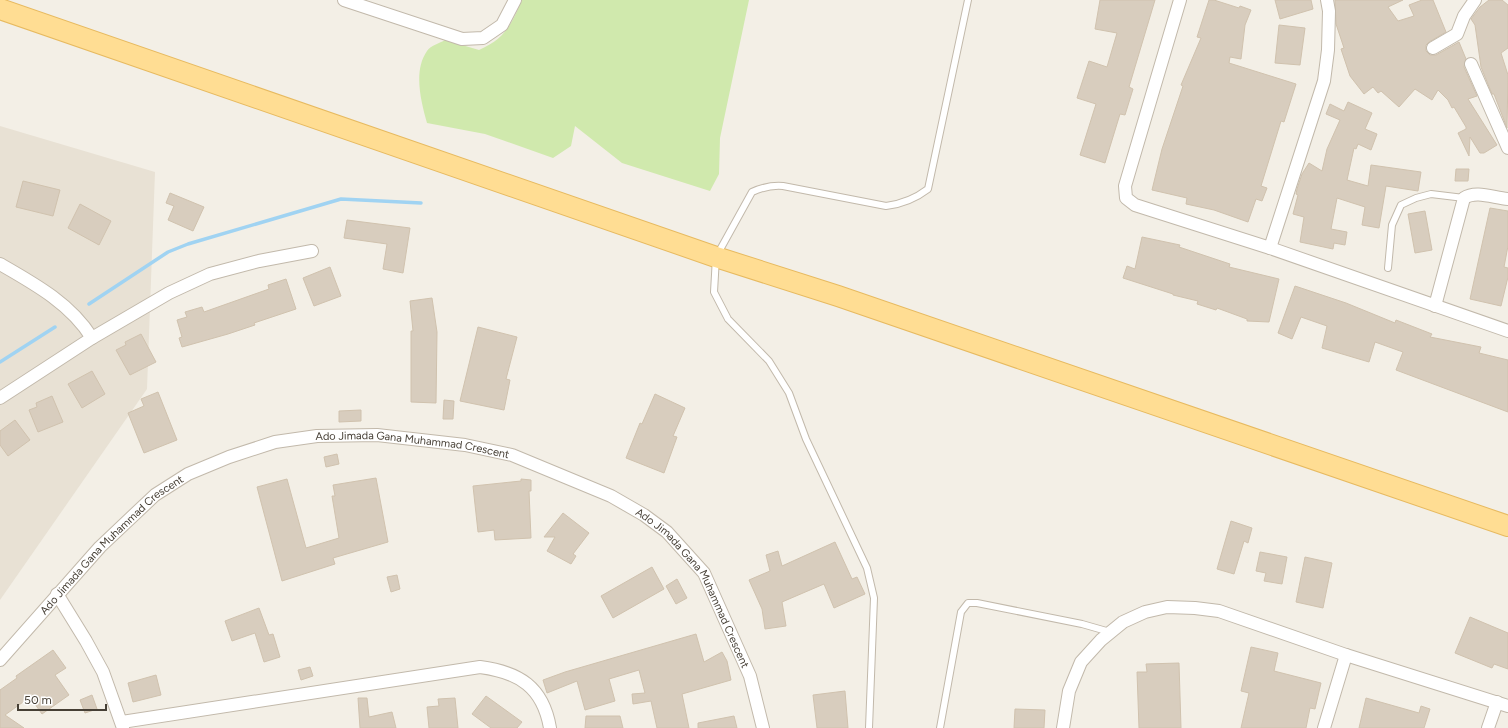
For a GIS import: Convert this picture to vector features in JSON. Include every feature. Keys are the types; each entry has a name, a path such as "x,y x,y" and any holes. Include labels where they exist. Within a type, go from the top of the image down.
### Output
{"main road":[{"path":"0,9 716,257 846,298 1508,526"}],"street":[{"path":"344,0 462,38 483,38 502,25 515,0"},
{"path":"1180,0 1124,186 1126,198 1135,205 1270,248 1508,331"},
{"path":"1270,248 1324,81 1328,50 1327,0"},
{"path":"1433,48 1457,34 1464,16 1475,0"},
{"path":"1471,64 1508,148"},
{"path":"1435,306 1464,198 1469,195 1476,194 1508,198"},
{"path":"0,398 92,338 169,292 210,274 259,261 312,251"},
{"path":"0,264 31,282 67,307 84,325 92,338"},
{"name":"Ado Jimada Gana Muhammad Crescent","path":"0,660 100,547 155,495 188,474 229,457 275,442 317,436 377,435 465,445 512,455 611,496 644,515 667,532 686,550 704,573 750,676 763,728"},
{"path":"57,594 86,640 103,672 123,725 480,668 501,670 524,681 542,701 548,715 550,728"},
{"path":"1063,728 1069,690 1081,662 1101,640 1123,622 1145,612 1167,608 1195,608 1219,611 1346,655 1502,704 1488,728"},
{"path":"1324,728 1346,655"}],"lane":[{"path":"869,728 874,598 867,568 806,439 789,393 769,361 728,318 714,292 716,257 752,192 760,188 771,185 783,186 886,206 898,204 917,197 928,189 968,0"},
{"path":"1388,268 1392,225 1401,205 1416,198 1431,194 1464,198"},
{"path":"940,728 961,612 968,603 977,603 1082,624 1110,632"}],"shaded area":[{"path":"0,126 155,172 147,389 0,600"}],"green space":[{"path":"522,0 749,0 720,138 719,174 710,191 622,163 575,126 571,146 553,158 485,134 427,123 422,105 419,77 420,68 428,49 445,40 479,50 488,46 506,30"}],"building":[{"path":"1100,0 1155,0 1129,87 1133,89 1125,115 1120,114 1105,163 1080,155 1096,104 1077,98 1089,61 1107,67 1117,33 1095,29"},
{"path":"1209,0 1214,0 1239,8 1240,6 1251,10 1245,25 1241,59 1230,57 1229,63 1296,84 1284,122 1281,121 1261,186 1267,188 1262,201 1256,199 1248,222 1214,210 1186,204 1187,198 1152,190 1162,149 1183,86 1181,85 1201,38 1197,37"},
{"path":"1275,0 1311,0 1313,9 1280,19"},
{"path":"1335,0 1403,0 1388,7 1398,21 1414,16 1409,5 1422,0 1433,0 1446,32 1429,42 1426,45 1426,51 1430,55 1436,55 1459,42 1466,59 1464,67 1477,96 1468,99 1497,145 1484,153 1480,153 1470,137 1469,156 1458,133 1466,129 1466,127 1454,107 1452,108 1448,100 1438,90 1432,100 1415,89 1399,107 1381,91 1378,93 1373,87 1364,94 1350,76 1341,49 1344,48 1336,24"},
{"path":"1489,0 1502,0 1508,5 1508,48 1501,53 1508,75 1507,128 1494,94 1492,94 1481,67 1475,25 1471,19 1480,7"},
{"path":"1279,25 1305,28 1300,65 1275,63"},
{"path":"1348,102 1372,113 1365,129 1377,134 1371,150 1358,144 1356,149 1354,148 1347,180 1368,186 1371,165 1421,172 1418,191 1386,186 1379,228 1362,225 1365,207 1337,198 1331,229 1347,232 1345,245 1334,243 1333,249 1300,242 1304,217 1293,214 1298,195 1296,194 1297,189 1302,174 1309,163 1322,171 1327,149 1340,120 1326,114 1330,104 1344,111"},
{"path":"1456,169 1469,169 1468,181 1455,181"},
{"path":"23,181 60,190 53,216 16,207"},
{"path":"170,193 204,207 193,231 168,220 174,206 166,203"},
{"path":"80,204 111,221 99,245 68,228"},
{"path":"1490,208 1508,211 1508,246 1504,267 1508,268 1508,277 1501,306 1470,299"},
{"path":"1425,211 1432,250 1415,253 1408,214"},
{"path":"347,220 410,228 403,273 383,269 387,244 344,238"},
{"path":"1142,237 1180,245 1179,247 1230,264 1229,267 1279,279 1269,322 1247,321 1247,319 1217,308 1216,310 1197,304 1198,301 1173,295 1123,278 1127,266 1135,269"},
{"path":"330,267 341,296 314,306 303,278"},
{"path":"286,279 296,309 254,323 255,325 228,334 182,347 179,338 182,337 177,320 187,317 185,312 202,307 204,312 269,289 268,285"},
{"path":"1295,286 1346,303 1395,323 1396,320 1432,334 1430,337 1481,347 1479,353 1508,360 1508,412 1396,370 1403,352 1375,342 1369,362 1322,348 1327,326 1301,317 1292,339 1278,333"},
{"path":"432,298 437,332 436,403 411,402 411,331 413,331 410,301"},
{"path":"478,327 517,337 506,379 510,380 504,410 460,401"},
{"path":"141,334 156,362 130,375 116,350 126,345 125,342"},
{"path":"92,371 105,394 82,408 68,384"},
{"path":"158,392 177,440 144,453 128,413 144,406 141,399"},
{"path":"655,394 685,408 673,436 677,437 664,473 626,458 640,423 642,424"},
{"path":"52,396 63,422 38,432 29,410 37,407 36,403"},
{"path":"444,400 454,401 453,419 443,419"},
{"path":"361,410 361,421 339,422 339,411"},
{"path":"15,420 30,440 8,456 0,445 0,431"},
{"path":"337,454 339,464 326,467 324,457"},
{"path":"376,478 388,542 333,558 335,564 282,581 257,487 287,479 306,548 339,538 332,496 335,496 333,485"},
{"path":"521,479 531,480 531,491 529,491 531,538 495,540 494,530 478,532 473,486 521,481"},
{"path":"563,513 589,533 573,554 576,556 571,564 547,551 555,537 544,537"},
{"path":"1231,521 1252,528 1248,543 1244,541 1234,574 1217,569"},
{"path":"835,542 852,579 857,577 865,594 834,608 824,584 782,602 786,626 765,629 762,609 749,580 770,571 766,555 778,551 782,566"},
{"path":"1260,552 1287,557 1282,584 1264,581 1266,573 1256,571"},
{"path":"1305,557 1332,563 1323,608 1296,602"},
{"path":"652,567 664,589 613,618 601,596"},
{"path":"397,575 400,589 391,592 387,577"},
{"path":"677,579 687,598 676,604 666,586"},
{"path":"259,608 269,635 273,634 280,657 264,662 255,633 232,641 225,621"},
{"path":"1470,617 1508,633 1508,669 1494,664 1492,668 1455,653"},
{"path":"696,634 704,662 722,652 727,661 731,680 682,694 689,728 657,728 651,701 633,704 632,694 645,693 639,670 609,679 615,701 585,710 577,681 547,693 543,680 565,672"},
{"path":"1251,647 1278,653 1274,671 1321,683 1315,709 1310,708 1306,728 1241,728 1249,693 1241,691"},
{"path":"53,650 66,668 55,675 69,695 42,714 30,697 5,715 24,728 0,728 0,690 17,678 16,676"},
{"path":"1179,663 1181,728 1139,728 1137,672 1147,672 1146,664"},
{"path":"310,667 313,676 301,680 298,670"},
{"path":"156,675 161,695 133,702 128,683"},
{"path":"845,691 848,728 817,728 813,695"},
{"path":"92,695 97,709 85,713 80,700"},
{"path":"486,696 522,722 517,728 491,728 472,714"},
{"path":"358,698 367,698 369,717 392,712 396,728 360,728"},
{"path":"455,698 458,728 429,728 427,707 439,706 438,699"},
{"path":"1366,698 1419,713 1421,706 1430,709 1424,728 1359,728"},
{"path":"1015,709 1045,710 1044,728 1014,728"},
{"path":"586,716 620,716 623,728 585,728"},
{"path":"734,716 737,728 698,728 698,723"}],"waterway":[{"path":"89,304 168,252 188,244 341,199 421,203"},
{"path":"0,362 55,327"}]}
